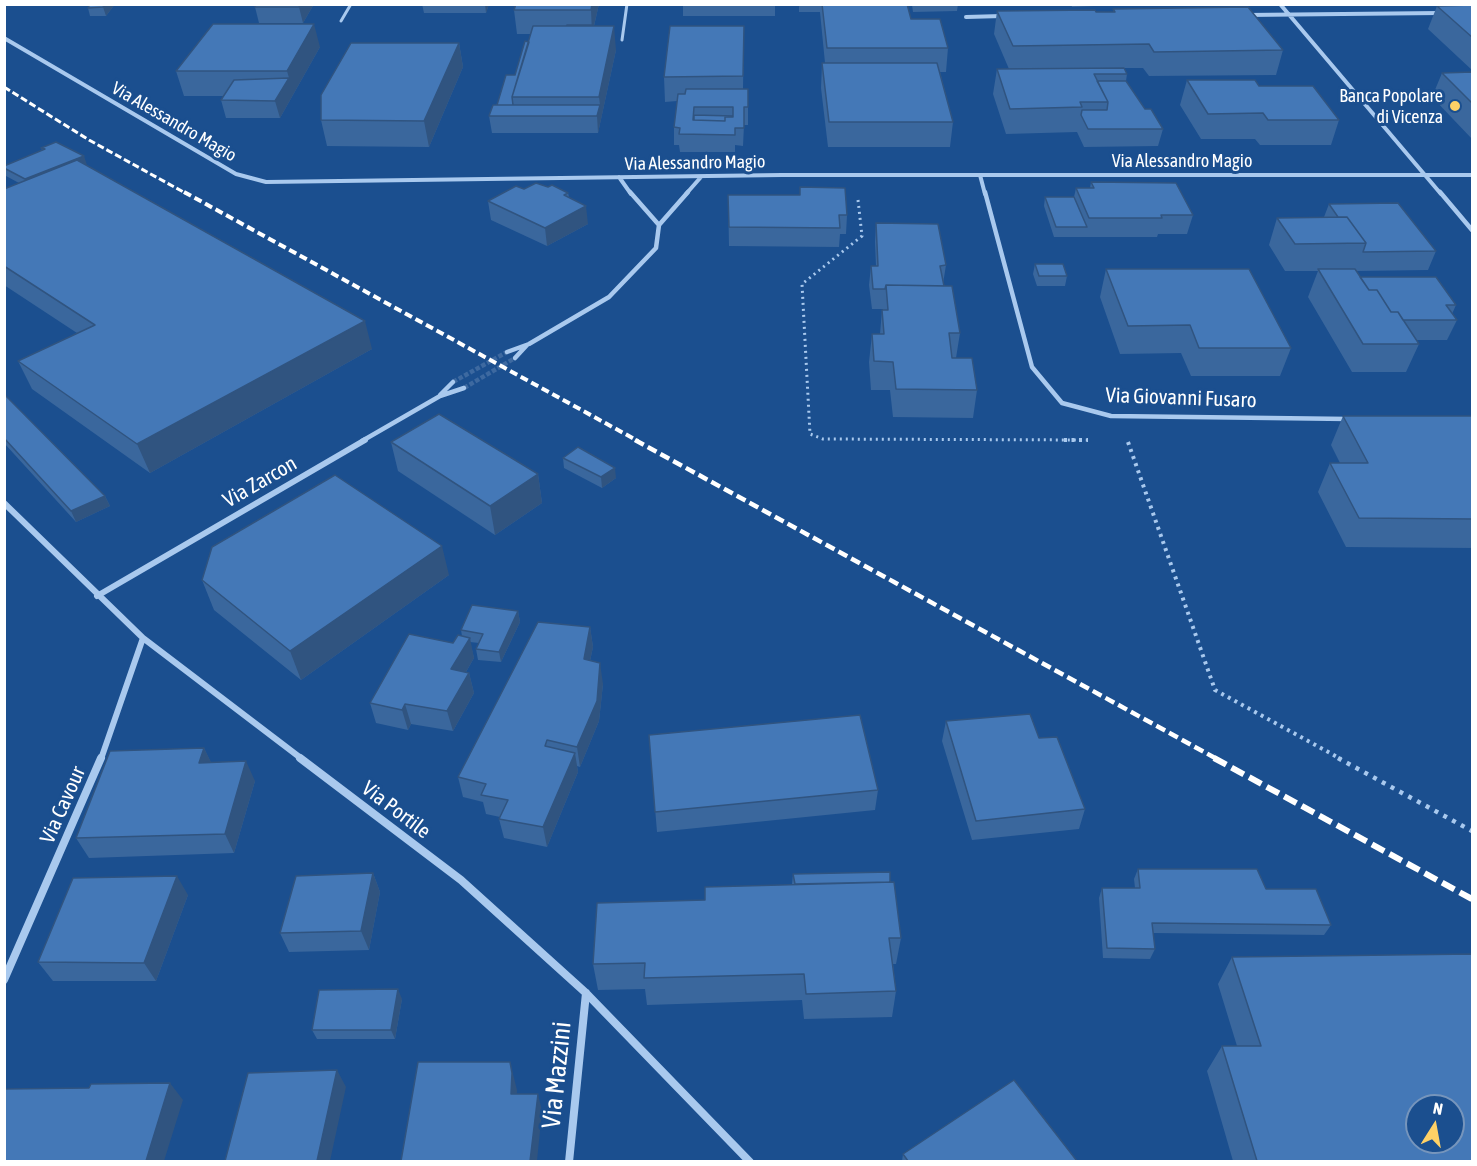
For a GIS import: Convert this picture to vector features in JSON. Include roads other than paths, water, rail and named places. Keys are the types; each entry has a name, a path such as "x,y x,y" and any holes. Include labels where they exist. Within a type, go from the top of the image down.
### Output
{"street":[{"path":"1280,4 1473,230"},
{"path":"1241,15 1449,13"},
{"path":"966,17 1002,16"},
{"name":"Via Alessandro Magio","path":"4,38 236,174 266,182 856,175 1473,175"},
{"name":"Via Giovanni Fusaro","path":"980,175 1032,368 1062,403 1111,416 1355,419"},
{"path":"619,177 638,204 659,225"},
{"path":"507,352 529,344 609,297 656,248 659,225 701,177"},
{"path":"515,357 529,344"},
{"name":"Via Zarcon","path":"440,396 453,382"},
{"name":"Via Zarcon","path":"97,596 440,396 464,388"},
{"name":"Via Portile","path":"4,503 97,596 143,638 461,880 586,993 750,1161"},
{"name":"Via Cavour","path":"4,980 101,759 143,638"},
{"name":"Via Mazzini","path":"569,1161 586,993"}],"lane":[{"path":"341,21 351,4"},
{"path":"622,40 627,4"}],"tunnel":[{"path":"453,382 507,352"},
{"path":"464,388 515,358"}],"railway":[{"path":"4,87 89,140 187,194"},
{"path":"184,192 638,441"},
{"path":"635,440 1217,759"},
{"path":"1214,758 1472,899"}],"place":[{"name":"Banca Popolare di Vicenza","path":"1455,106"}]}
